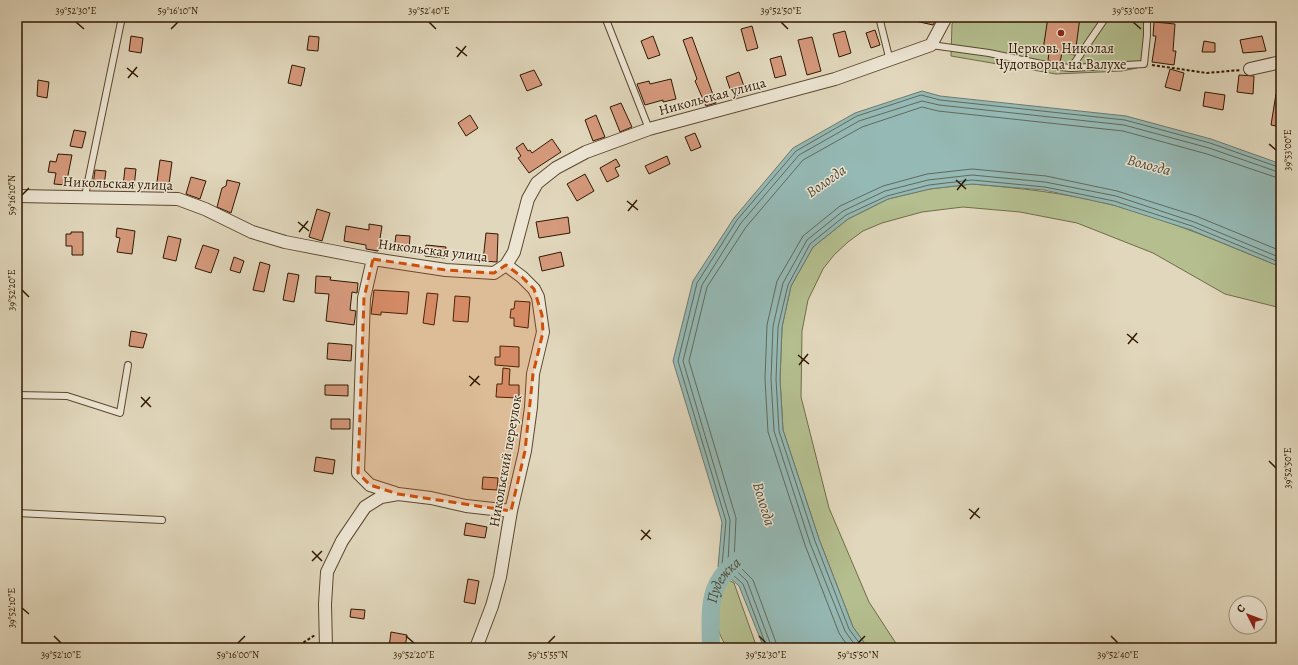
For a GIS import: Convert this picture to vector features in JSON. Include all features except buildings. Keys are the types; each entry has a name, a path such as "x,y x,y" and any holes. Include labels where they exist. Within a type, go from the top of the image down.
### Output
{"street":[{"path":"931,45 946,17"},
{"name":"Никольская улица","path":"17,196 85,196 178,199 205,209 252,232 278,240 373,259 476,273 494,273 506,265 514,252 528,199 537,183 556,168 586,152 649,129 835,79 890,61 931,45"},
{"path":"1250,69 1281,62"},
{"path":"373,259 364,298 358,473 370,485 398,494 431,498 466,506 511,510"},
{"name":"Никольский переулок","path":"476,648 492,606 500,577 511,510 524,451 531,408 533,374 543,332 538,297 534,289 522,277 506,265"},
{"path":"326,648 325,604 327,572 332,559 353,524 366,507 380,497 398,494"}],"lane":[{"path":"85,196 122,17"},
{"path":"605,17 649,129"},
{"path":"879,17 890,61"},
{"path":"1071,68 1106,17"},
{"path":"931,45 989,53 1051,66 1071,68 1144,64 1147,17"},
{"path":"17,394 67,396 120,413 128,364"},
{"path":"17,513 162,520"}],"path":[{"path":"1144,64 1207,73 1250,69"},
{"path":"295,648 326,630"}],"highlighted area":[{"path":"373,259 446,270 494,273 506,265 522,277 534,289 542,315 543,332 533,374 525,451 511,511 398,494 370,485 358,473 358,452 364,298"}],"green space":[{"path":"957,17 1144,17 1144,46 1141,64 1137,68 1122,71 1056,74 951,56 952,24"},
{"path":"972,184 1008,187 1078,197 1135,211 1177,225 1281,267 1281,308 1225,294 1153,253 1077,223 1020,212 963,207 922,212 882,223 863,231 848,242 834,255 823,269 808,300 802,331 801,397 829,508 869,602 899,648 868,648 853,627 819,539 783,430 780,379 782,327 791,286 813,247 848,219 888,199 929,189"},
{"path":"727,579 734,583 757,648 728,648 719,632 717,619 718,595 723,582"}],"water":[{"name":"Вологда","path":"922,91 940,96 1126,116 1211,139 1281,164 1281,267 1191,230 1113,205 1044,190 972,184 930,189 888,199 848,219 813,247 791,286 782,327 780,379 783,430 819,539 853,627 868,648 764,648 739,586 718,567 722,522 673,361 693,281 734,218 793,148 855,113"}],"waterway":[{"name":"Пудежка","path":"711,648 710,621 714,594 723,575 743,556"}],"place":[{"name":"Церковь Николая Чудотворца на Валухе","path":"1061,33"}]}
